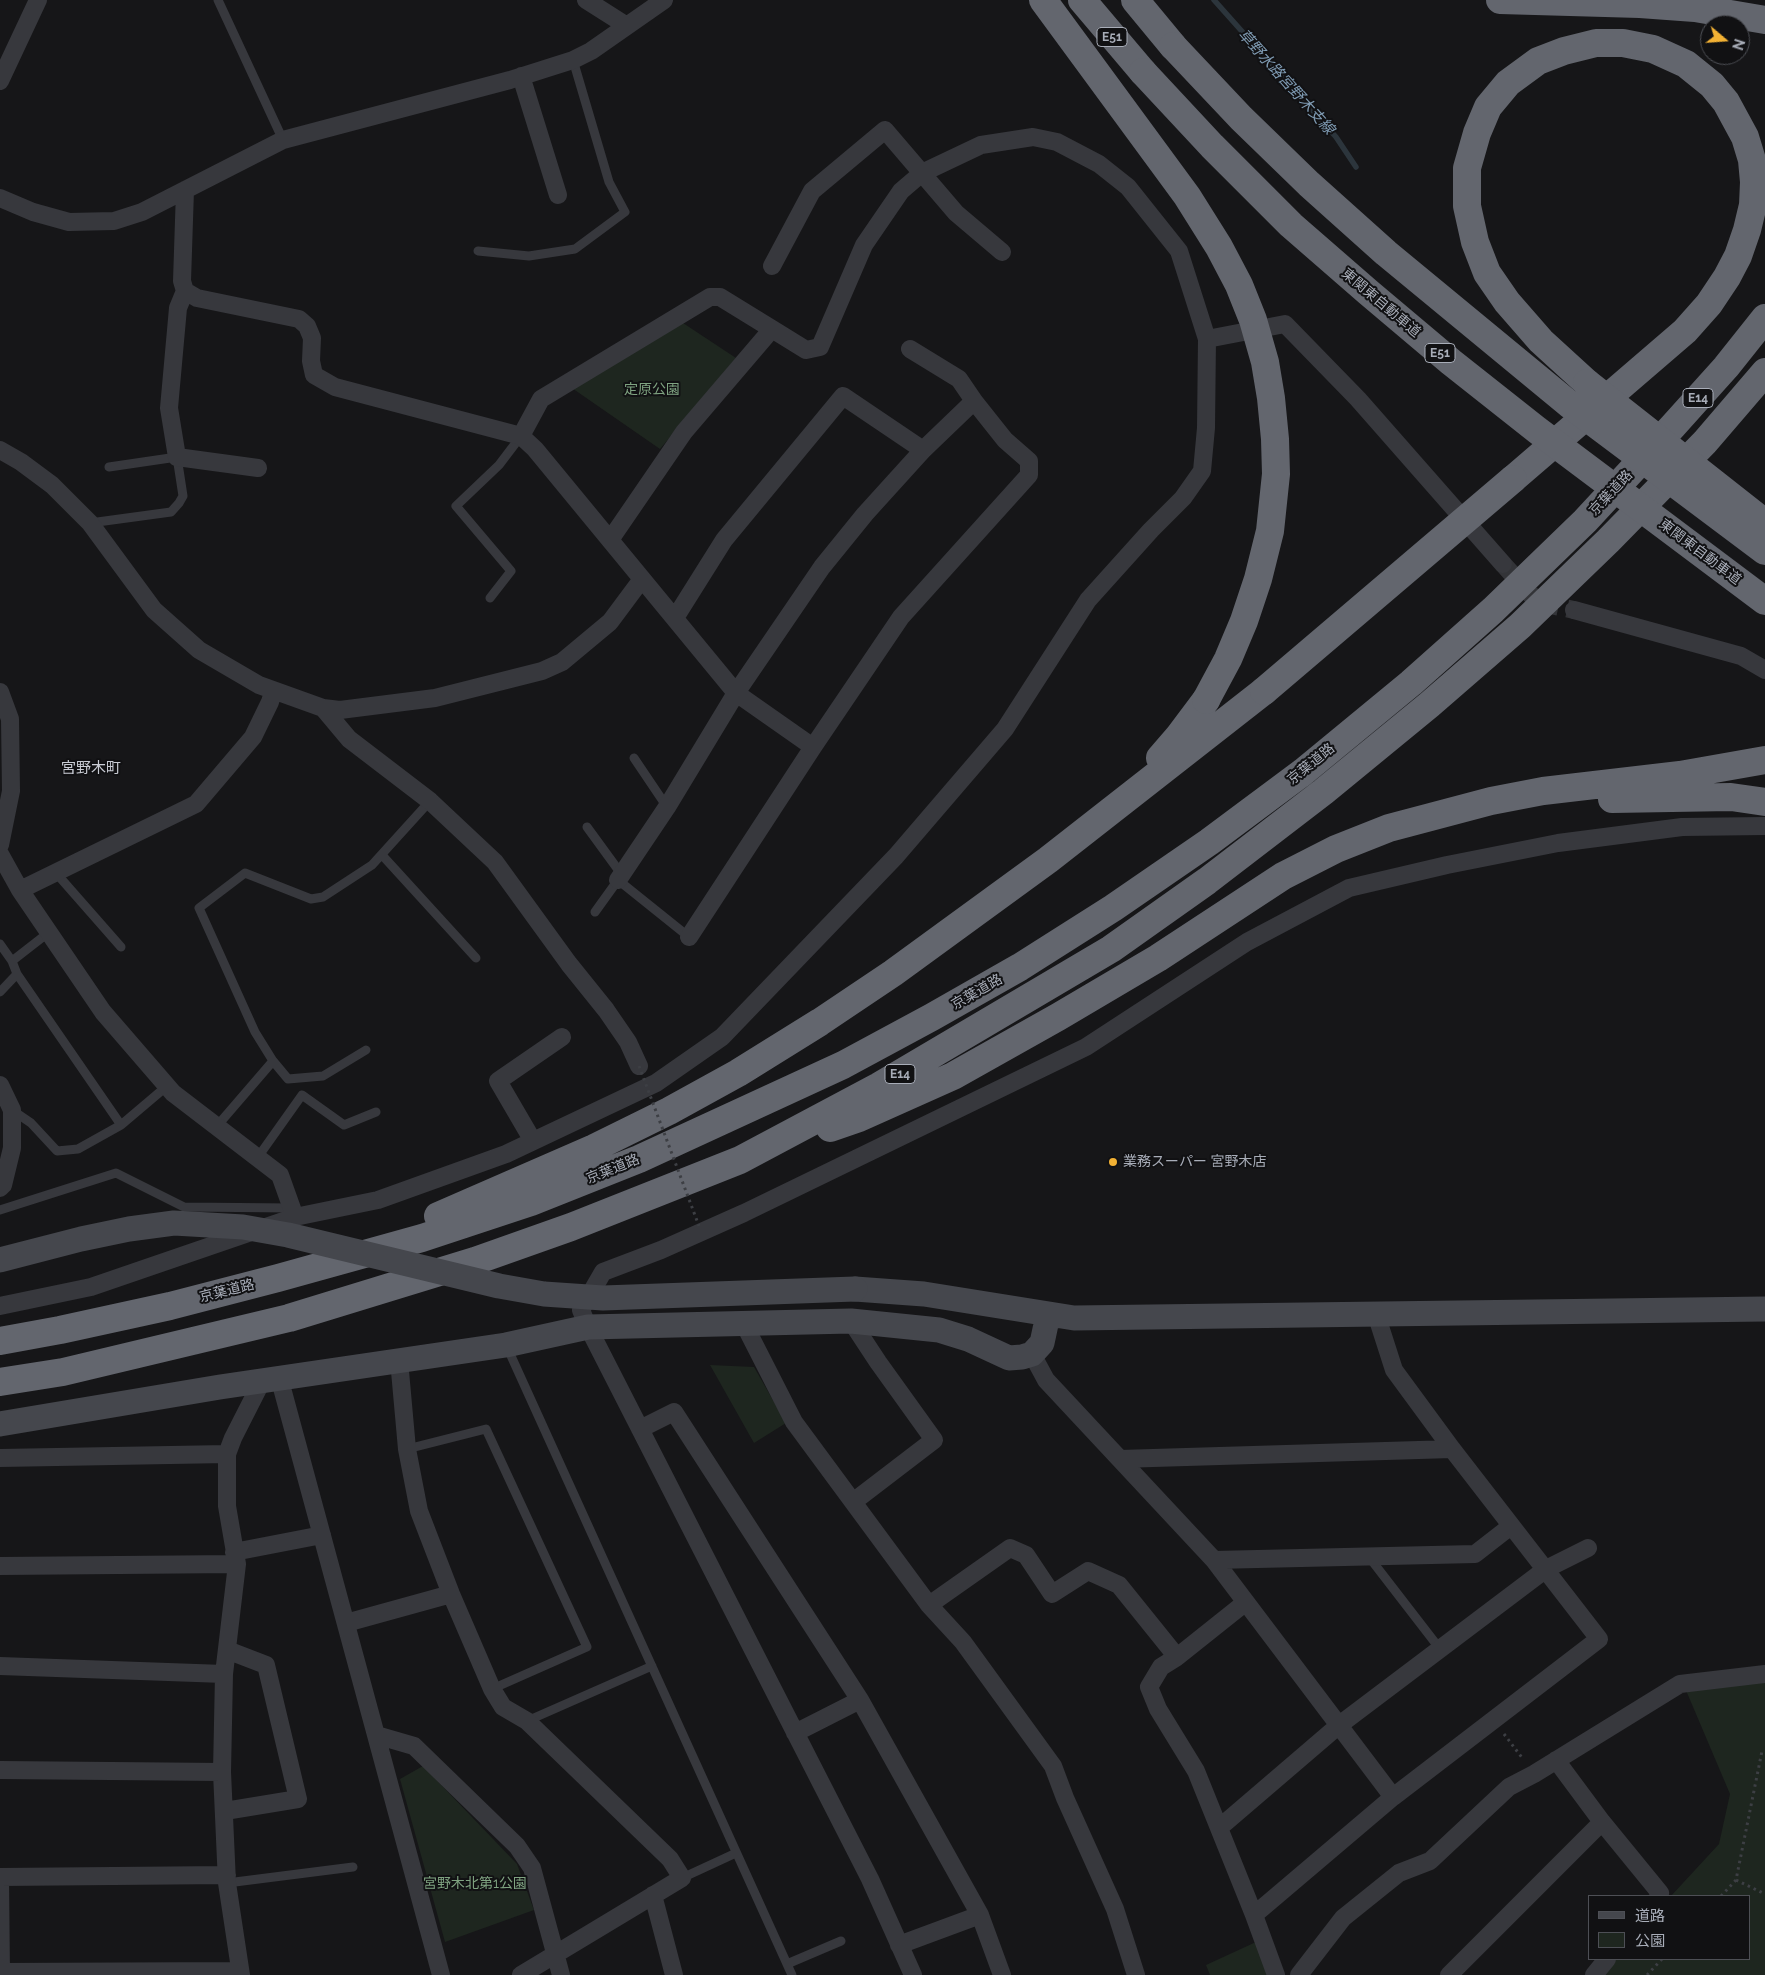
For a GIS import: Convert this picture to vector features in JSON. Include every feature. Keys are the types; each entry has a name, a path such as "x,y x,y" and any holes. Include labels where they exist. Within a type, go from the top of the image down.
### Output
{"highway":[{"path":"1043,0 1187,196 1220,247 1239,285 1253,320 1265,362 1271,398 1276,474 1270,532 1258,579 1228,659 1206,700 1180,736 1146,773 1048,860"},
{"name":"東関東自動車道","path":"1082,0 1115,41 1212,146 1291,225 1451,362 1765,601"},
{"path":"1135,0 1172,46 1240,118 1309,184 1386,252 1569,404 1765,551"},
{"path":"1500,0 1695,8 1765,20"},
{"path":"278,1278 484,1196 594,1148 669,1111 738,1073 820,1022 893,973 1048,860 1264,691 1513,479 1685,331 1709,304 1727,277 1738,256 1753,205 1754,182 1752,160 1745,137 1726,102 1712,85 1686,64 1653,49 1623,43 1596,43 1564,51 1538,61 1508,82 1488,107 1477,133 1467,168 1467,206 1475,242 1487,273 1507,302 1541,341 1587,383 1765,523"},
{"name":"京葉道路","path":"0,1341 160,1308 278,1278 422,1238 531,1202 639,1159 844,1065 1020,967 1113,908 1209,842 1303,772 1411,683 1494,610 1585,521 1674,426 1726,367 1765,318"},
{"name":"E14","path":"0,1382 64,1372 290,1318 474,1262 571,1227 740,1160 879,1086 1111,949 1207,881 1323,792 1430,705 1520,626 1608,541 1705,442 1765,372"},
{"path":"740,1160 859,1118 952,1076 1158,958 1283,876 1336,849 1389,828 1491,800 1688,774 1765,760"},
{"path":"1336,849 1439,820 1503,809 1616,799 1731,797 1765,802"}],"street":[{"path":"0,81 38,0"},
{"path":"586,0 627,26"},
{"path":"0,198 50,218 69,222 114,221 142,212 283,140 521,76 573,60 591,51 664,0"},
{"path":"521,76 558,195"},
{"path":"772,266 812,191 885,130 956,213 1002,252"},
{"path":"0,1306 91,1287 294,1213 378,1200 506,1154 656,1083 722,1037 896,856 1005,729 1088,600 1183,498 1202,471 1206,428 1207,339 1179,251 1128,187 1099,164 1057,142 1033,138 981,145 922,173 901,191 864,245 820,347 806,350 720,297 710,297 541,399 521,436"},
{"path":"185,190 182,281 185,291 178,308 169,408 177,457 258,468"},
{"path":"185,291 197,298 299,319 306,326 312,338 311,361 314,374 335,387 521,436 535,449 736,693 813,747"},
{"path":"1207,339 1285,324 1358,398 1503,564"},
{"path":"610,540 684,432 772,329"},
{"path":"689,937 813,747 901,617 1029,475 1029,461 1005,440 959,379 910,349"},
{"path":"675,618 724,540 843,396 923,450"},
{"path":"620,878 667,807 736,693 822,567 865,514 923,450 974,400"},
{"path":"0,450 21,462 52,485 90,523 154,610 199,650 272,692 323,708 340,710 435,698 542,671 562,662 610,622 642,579"},
{"path":"1574,610 1741,656 1765,670"},
{"path":"0,692 5,720 11,791 0,836 0,846"},
{"path":"20,890 196,804 253,737 270,702 272,692"},
{"path":"323,708 348,740 430,801 495,862 569,964 606,1010 628,1042 639,1066"},
{"path":"913,1975 870,1879 588,1327 581,1310 603,1272 661,1250 744,1213 1086,1047 1247,942 1349,888 1447,865 1558,843 1682,827 1765,826"},
{"path":"0,854 20,890 48,933 103,1012 173,1093 280,1175 294,1213"},
{"path":"533,1141 498,1081 562,1037"},
{"path":"0,1085 12,1110 12,1148 3,1185 0,1188"},
{"path":"0,1260 80,1239 129,1229 174,1223 210,1224 288,1235 499,1286 544,1294 603,1298 855,1290 924,1294 1074,1318 1765,1309"},
{"path":"1254,1915 1393,1796 1598,1639 1452,1449 1394,1370 1376,1314"},
{"path":"0,1424 154,1397 506,1345 588,1327 851,1321 939,1330 968,1339 1009,1358 1032,1354 1042,1343 1048,1315"},
{"path":"851,1321 934,1440 853,1502"},
{"path":"744,1322 794,1422 929,1605 963,1642 1053,1766 1065,1798 1115,1909 1136,1975"},
{"path":"1032,1354 1046,1380 1214,1560 1338,1726 1393,1796"},
{"path":"399,1360 407,1449 419,1511 451,1594 492,1689 503,1707 527,1721 670,1859 682,1878 522,1975"},
{"path":"227,1879 0,1877 1,1973 240,1973 227,1879 222,1772 224,1674 235,1558 227,1506 227,1454 233,1438 271,1379"},
{"path":"271,1379 322,1535 441,1975"},
{"path":"640,1429 674,1412 860,1700 980,1915 1002,1975"},
{"path":"1120,1459 1452,1449"},
{"path":"0,1458 227,1454"},
{"path":"1214,1560 1475,1554 1511,1526"},
{"path":"0,1566 235,1558 322,1535"},
{"path":"929,1605 1010,1548 1026,1555 1052,1594 1088,1571 1119,1585 1177,1657"},
{"path":"1219,1828 1338,1726 1546,1569 1588,1548"},
{"path":"346,1623 451,1594"},
{"path":"1246,1602 1177,1657 1161,1667 1149,1687 1158,1709 1196,1771 1276,1975"},
{"path":"225,1811 298,1799 266,1665 227,1650"},
{"path":"0,1666 224,1674"},
{"path":"1299,1975 1343,1918 1398,1873 1430,1860 1509,1787 1534,1774 1680,1684 1765,1674"},
{"path":"795,1733 860,1700"},
{"path":"376,1735 414,1746 517,1846 532,1868 560,1975"},
{"path":"1556,1760 1659,1895"},
{"path":"0,1770 222,1772"},
{"path":"1448,1975 1602,1822"},
{"path":"652,1896 674,1975"},
{"path":"899,1945 980,1915"},
{"path":"1594,1975 1606,1960"}],"lane":[{"path":"218,0 283,140"},
{"path":"478,251 529,256 575,250 625,212 609,182 573,60"},
{"path":"490,598 510,571 456,506 499,465 521,436"},
{"path":"90,523 171,512 183,496 177,457 109,467"},
{"path":"634,758 667,807"},
{"path":"366,1050 323,1076 288,1079 273,1061 255,1032 199,908 245,873 311,899 323,897 372,865 430,801"},
{"path":"587,827 620,878 689,937"},
{"path":"382,855 476,958"},
{"path":"56,873 121,946"},
{"path":"595,912 620,878"},
{"path":"12,961 48,933"},
{"path":"0,944 12,961 18,974 121,1125"},
{"path":"0,992 18,974"},
{"path":"217,1126 273,1061"},
{"path":"12,1110 31,1123 57,1151 78,1149 121,1125 167,1086"},
{"path":"258,1157 302,1095 344,1125 376,1112"},
{"path":"0,1210 116,1173 184,1206 294,1213"},
{"path":"506,1345 792,1975"},
{"path":"407,1449 486,1430 587,1646 492,1689"},
{"path":"1369,1556 1440,1649"},
{"path":"527,1721 652,1666"},
{"path":"682,1878 736,1853"},
{"path":"227,1879 353,1867"},
{"path":"788,1964 841,1941"}],"path":[{"path":"639,1066 699,1226"},
{"path":"1494,1720 1534,1774"},
{"path":"1722,1895 1736,1880 1762,1751"},
{"path":"1736,1880 1765,1894"},
{"path":"1647,1975 1661,1960"}],"green space":[{"name":"定原公園","path":"683,323 736,358 660,449 569,386"},
{"path":"710,1365 754,1367 786,1423 754,1443"},
{"path":"1765,1674 1765,1975 1599,1975 1613,1960 1750,1960 1750,1895 1672,1895 1719,1844 1730,1794 1685,1688"},
{"name":"宮野木北第1公園","path":"423,1766 517,1864 534,1910 445,1942 400,1779"},
{"path":"1256,1942 1269,1975 1210,1975 1206,1965"}],"waterway":[{"name":"草野水路宮野木支線","path":"1214,0 1336,137 1356,167"}],"tunnel":[{"path":"1503,564 1531,595 1546,604 1574,610"}],"place":[{"name":"業務スーパー 宮野木店","path":"1113,1162"}],"district":[{"name":"宮野木町","path":"91,768"}]}
